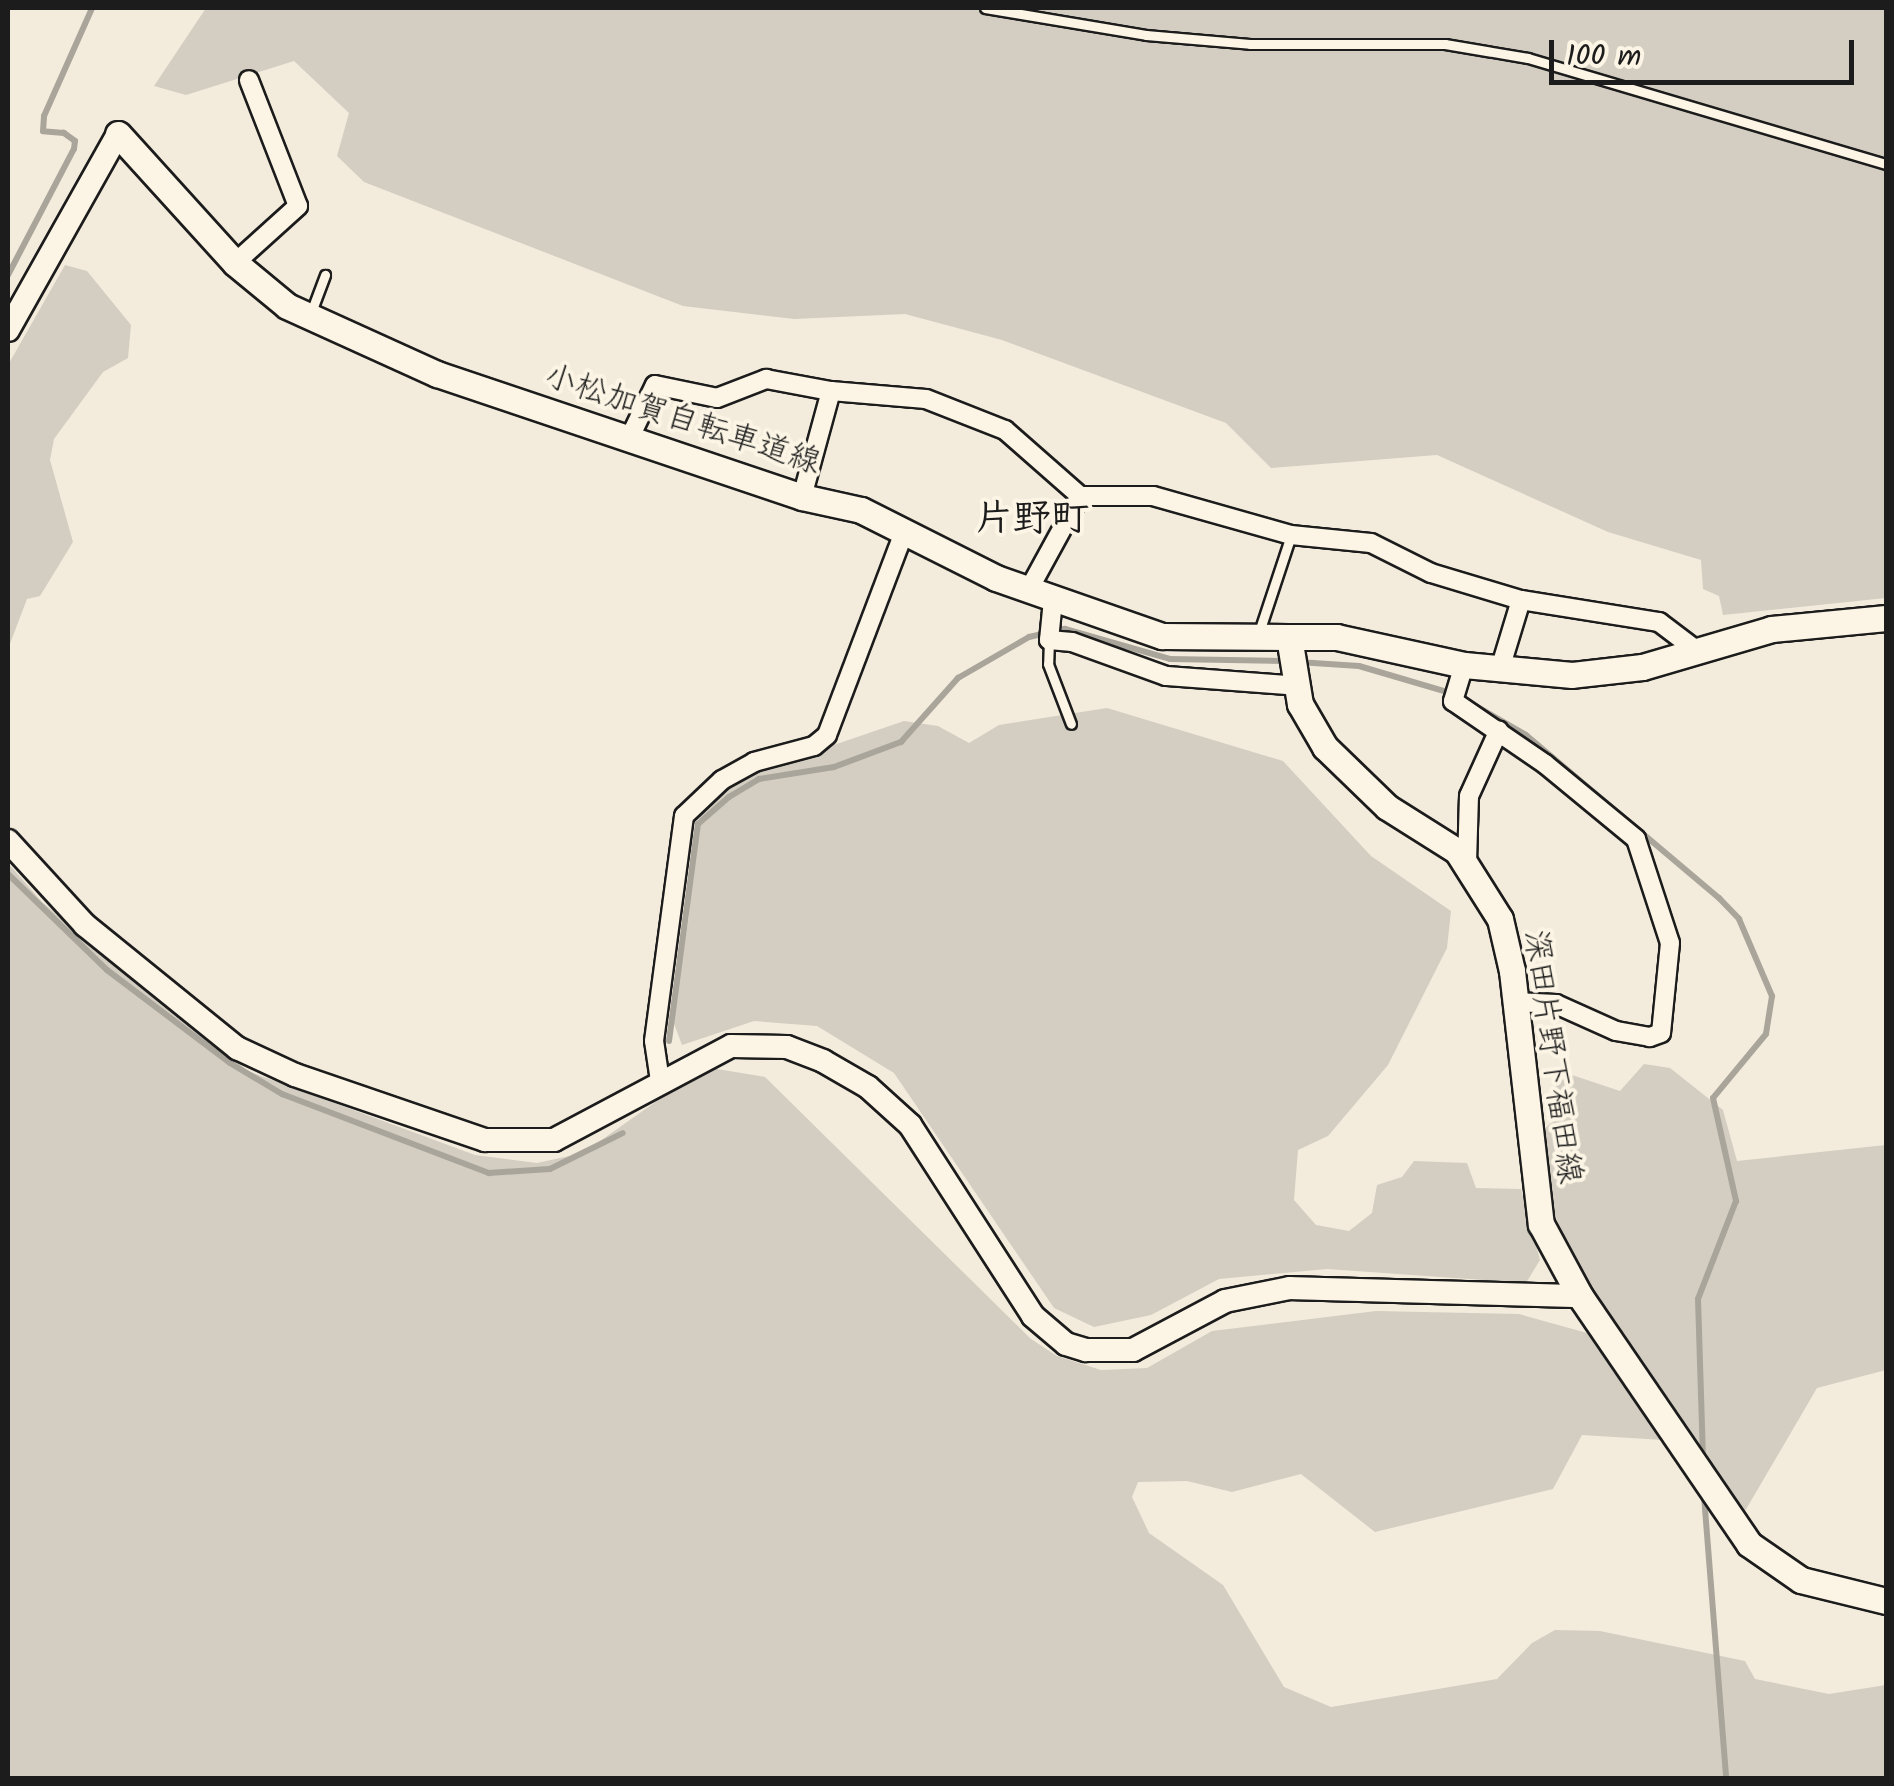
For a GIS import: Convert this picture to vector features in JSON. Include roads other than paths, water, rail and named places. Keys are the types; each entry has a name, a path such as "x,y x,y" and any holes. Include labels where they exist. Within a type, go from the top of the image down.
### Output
{"main road":[{"name":"小松加賀自転車道線","path":"118,134 235,262 309,318 437,374 631,435 802,497 861,510 1028,591 1162,636 1289,637"},
{"path":"1289,637 1338,637 1464,666 1572,675 1642,667 1772,629 1886,618"},
{"name":"深田片野下福田線","path":"1289,637 1298,686 1312,728 1344,768 1467,862 1500,920 1542,1224 1580,1296 1749,1544 1801,1580 1886,1600"}],"street":[{"path":"235,262 298,206 250,80"},
{"path":"8,330 118,134"},
{"path":"631,435 654,385 708,398 726,398 766,379 963,408 1006,430 1080,496 1153,496 1291,535 1371,543 1431,573 1520,600 1640,617 1679,634 1696,650"},
{"path":"802,497 831,391"},
{"path":"1028,591 1080,496"},
{"path":"660,1081 654,1041 684,816 738,771 814,746 827,734 904,532"},
{"path":"1053,600 1049,640 1072,642 1166,676 1298,686"},
{"path":"1500,669 1520,600"},
{"path":"1464,666 1454,701 1499,730 1636,840 1670,943 1661,1032 1650,1037 1616,1031 1556,1004 1514,1002"},
{"path":"1467,862 1469,796 1499,730"},
{"path":"8,840 85,924 199,1023 296,1075 485,1140 522,1143 588,1126 707,1055 745,1045 787,1046 850,1075 910,1125 1033,1316 1066,1344 1086,1350 1133,1350 1225,1302 1290,1288 1580,1296"}],"lane":[{"path":"984,8 1146,36 1250,44 1446,44 1528,58 1886,164"},
{"path":"309,318 326,276"},
{"path":"1257,636 1291,535"},
{"path":"1049,640 1048,664 1071,724"}],"waterway":[{"path":"8,275 74,149 75,141 64,133 43,131 44,116 92,8"},
{"path":"669,1041 698,824 729,797 759,779 834,767 901,742 958,678 1029,637 1065,629 1170,659 1285,661"},
{"path":"1298,662 1359,666 1451,693"},
{"path":"1462,698 1526,735 1719,898 1739,919 1772,996 1766,1034 1713,1098 1736,1201 1698,1299 1703,1458"},
{"path":"8,874 107,970 230,1063 282,1094 489,1173 550,1169 623,1133"},
{"path":"1704,1496 1726,1778"}],"district":[{"name":"片野町","path":"1032,521"}]}
